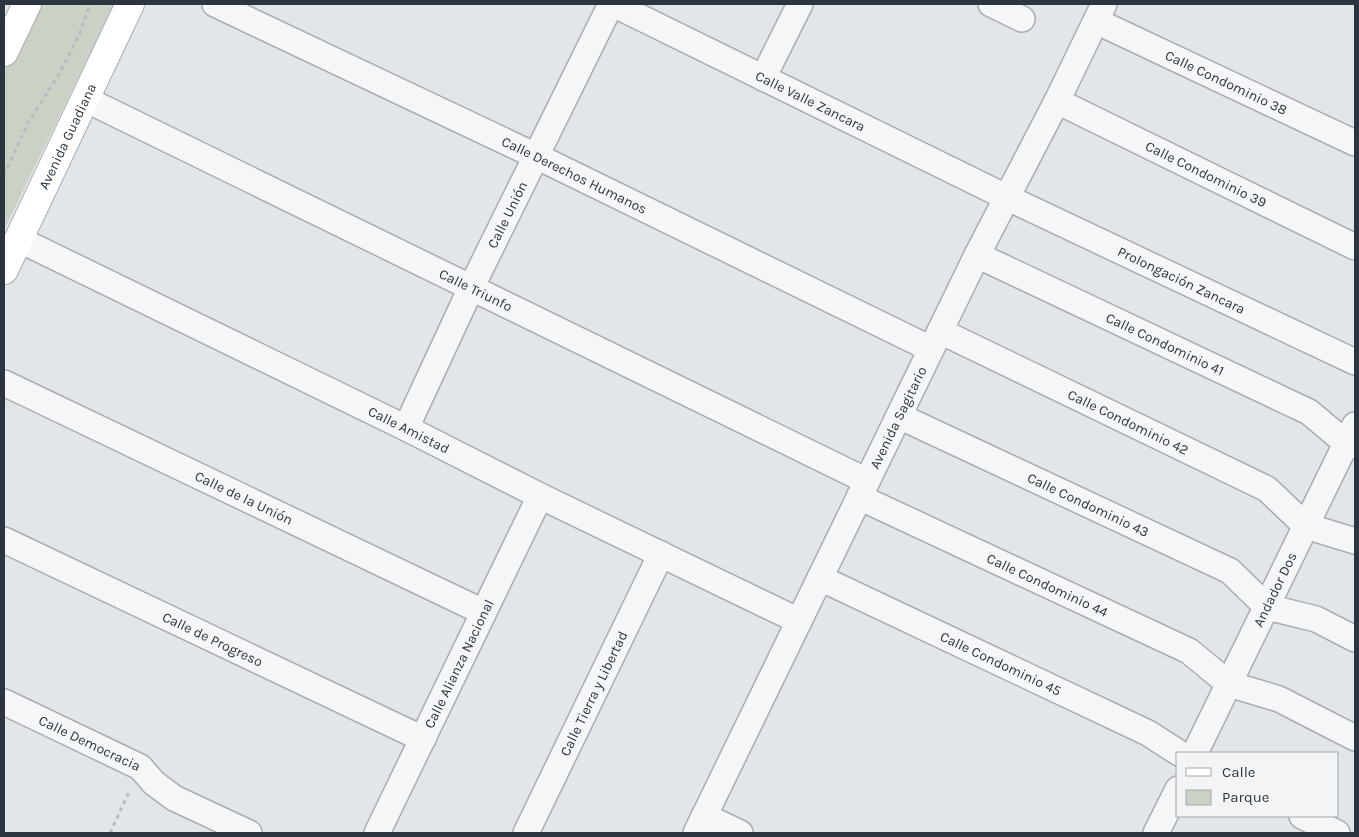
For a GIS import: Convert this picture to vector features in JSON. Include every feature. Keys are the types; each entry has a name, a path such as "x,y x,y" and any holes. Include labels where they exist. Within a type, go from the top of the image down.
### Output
{"street":[{"path":"4,52 27,4"},
{"name":"Avenida Guadiana","path":"4,270 130,4"},
{"name":"Calle Derechos Humanos","path":"215,4 536,156 936,340"},
{"name":"Calle Unión","path":"406,428 471,288 612,4"},
{"name":"Calle Valle Zancara","path":"612,4 1008,198"},
{"path":"763,78 800,4"},
{"path":"992,4 1022,19"},
{"name":"Avenida Sagitario","path":"700,825 977,255 1008,198 1100,12"},
{"name":"Calle Condominio 38","path":"1100,12 1355,143"},
{"name":"Calle Triunfo","path":"85,99 471,288 863,489"},
{"name":"Calle Condominio 39","path":"1057,101 1355,247"},
{"name":"Prolongación Zancara","path":"1008,198 1355,362"},
{"name":"Calle Amistad","path":"18,239 406,428 540,496 799,621"},
{"name":"Calle Condominio 41","path":"977,255 1309,412 1352,438"},
{"name":"Calle Condominio 42","path":"936,340 1267,489 1306,526"},
{"name":"Calle de la Unión","path":"4,383 484,612"},
{"name":"Calle Condominio 43","path":"899,416 1230,571 1266,607"},
{"name":"Andador Dos","path":"1195,752 1306,526 1352,438"},
{"name":"Calle Condominio 44","path":"863,489 1189,651 1229,684"},
{"name":"Calle Alianza Nacional","path":"378,833 540,496"},
{"path":"1306,526 1355,540"},
{"name":"Calle de Progreso","path":"4,540 423,739"},
{"name":"Calle Tierra y Libertad","path":"526,833 661,554"},
{"name":"Calle Condominio 45","path":"820,578 1148,733 1177,752"},
{"path":"1266,607 1316,619 1355,639"},
{"path":"1229,684 1279,699 1355,738"},
{"name":"Calle Democracia","path":"4,702 140,767 154,783 174,798 223,828 248,833"},
{"path":"1156,833 1176,793"},
{"path":"1304,817 1337,833"},
{"path":"700,825 740,833"}],"path":[{"path":"4,175 29,121 58,76 79,35 90,4"},
{"path":"110,833 140,767"}],"green space":[{"path":"37,4 114,4 4,230 4,72"}]}
